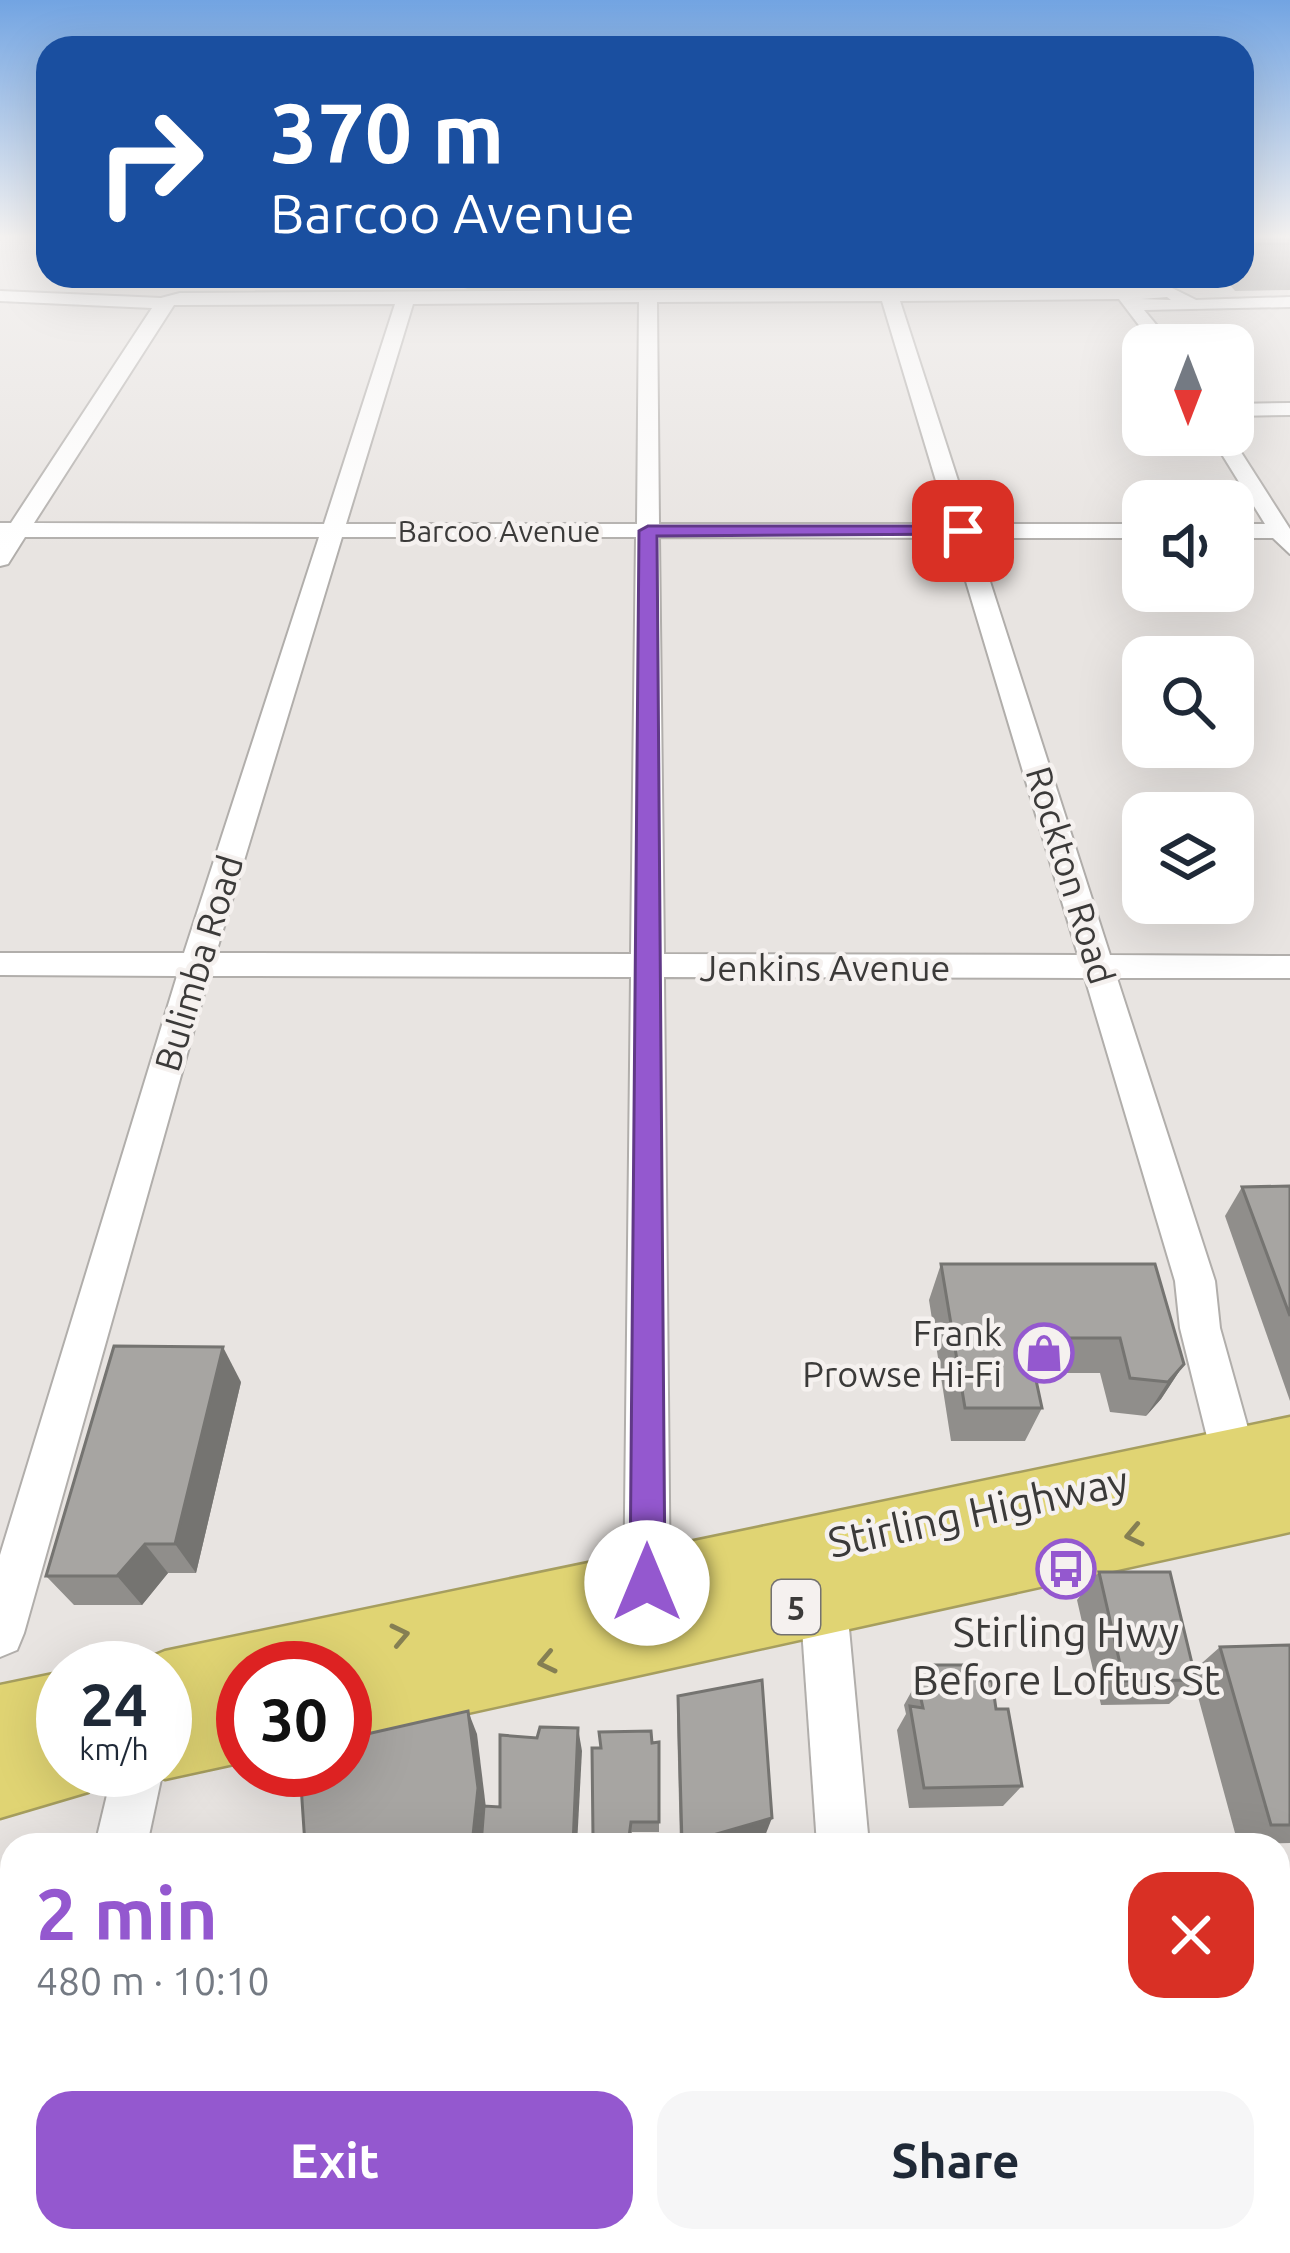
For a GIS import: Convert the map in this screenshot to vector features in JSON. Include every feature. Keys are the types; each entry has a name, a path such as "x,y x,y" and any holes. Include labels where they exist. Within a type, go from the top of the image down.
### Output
{"highway":[{"name":"Stirling Highway","path":"372,1650 647,1612 821,1574 1262,1451"},
{"name":"Stirling Highway","path":"821,1574 1290,1502"},
{"name":"Stirling Highway","path":"372,1698 647,1612"},
{"path":"0,1720 36,1713"},
{"path":"0,1782 36,1773"}],"street":[{"path":"0,559 9,530 137,339"},
{"name":"Bulimba Road","path":"0,1633 196,964 392,339"},
{"path":"647,1612 648,339"},
{"name":"Rockton Road","path":"903,339 1195,1281 1200,1328 1262,1451"},
{"path":"1254,410 1290,409"},
{"path":"1233,456 1285,539"},
{"name":"Barcoo Avenue","path":"9,530 1122,531"},
{"path":"1254,534 1285,539"},
{"name":"Jenkins Avenue","path":"0,964 1290,968"},
{"path":"821,1574 842,1833"},
{"path":"124,1833 132,1797"}],"building":[{"path":"1290,1186 1290,1316 1242,1187"},
{"path":"941,1264 1155,1264 1184,1364 1168,1382 1130,1378 1120,1338 1027,1338 1042,1408 965,1408"},
{"path":"114,1346 223,1347 175,1544 145,1544 117,1576 46,1576"},
{"path":"1099,1572 1170,1572 1196,1680 1124,1681"},
{"path":"1290,1645 1290,1825 1271,1825 1220,1647"},
{"path":"926,1665 978,1665 981,1680 992,1681 996,1709 1008,1709 1022,1786 924,1788 910,1706 923,1708 917,1681 930,1680"},
{"path":"762,1680 772,1818 720,1833 682,1833 678,1696"},
{"path":"468,1711 478,1788 473,1833 304,1833 302,1797 372,1797 372,1733"},
{"path":"540,1727 578,1728 574,1833 482,1833 484,1806 500,1807 500,1735 537,1738"},
{"path":"651,1731 652,1743 659,1742 659,1822 631,1822 630,1833 593,1833 592,1748 601,1748 599,1732"}],"place":[{"name":"Frank Prowse Hi-Fi","path":"1044,1353"},
{"name":"Stirling Hwy Before Loftus St","path":"1066,1569"}],"route":[{"path":"647,1583 648,531 963,531"}]}
